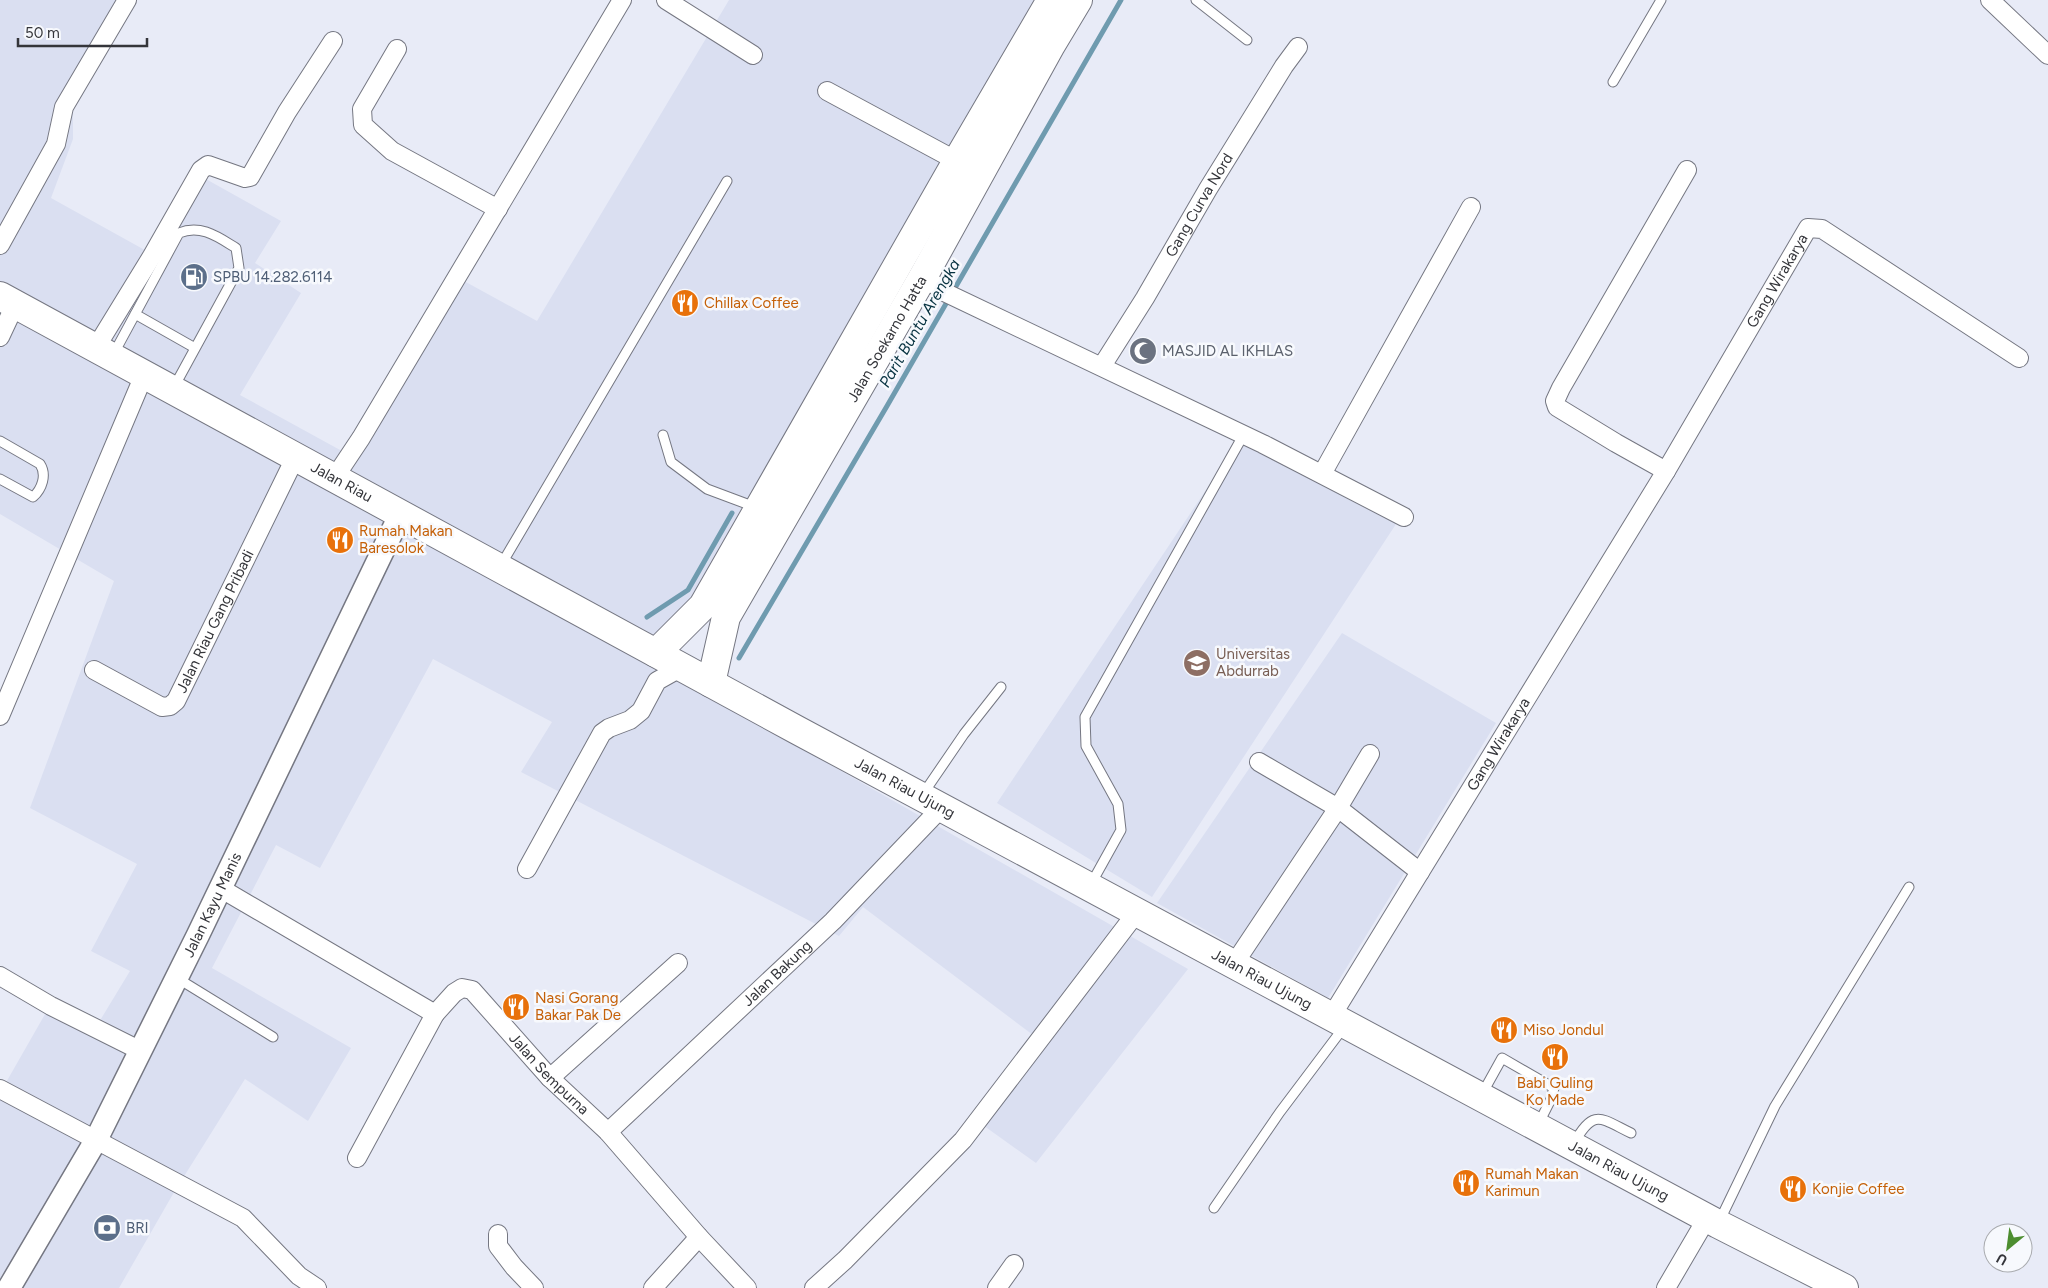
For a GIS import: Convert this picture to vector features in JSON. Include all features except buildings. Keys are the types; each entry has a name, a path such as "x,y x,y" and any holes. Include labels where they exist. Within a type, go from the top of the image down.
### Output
{"main road":[{"name":"Jalan Soekarno Hatta","path":"656,653 703,606 1051,0"},
{"name":"Jalan Soekarno Hatta","path":"711,683 726,617 933,283 1051,45 1078,0"},
{"name":"Jalan Riau","path":"8,301 682,667"},
{"name":"Jalan Riau Ujung","path":"682,667 1832,1285"}],"street":[{"path":"0,244 56,144 64,107 128,0"},
{"path":"335,477 361,438 622,0"},
{"path":"666,0 753,55"},
{"path":"1990,0 2048,55"},
{"path":"104,353 152,256 201,170 204,166 212,165 245,178 250,176 287,112 332,41"},
{"name":"Gang Curva Nord","path":"1102,366 1145,298 1208,189 1284,66 1298,47"},
{"path":"397,49 362,110 363,125 392,151 498,209"},
{"path":"827,91 957,161"},
{"path":"1666,471 1616,444 1557,408 1555,401 1687,170"},
{"path":"1322,474 1471,206"},
{"name":"Gang Wirakarya","path":"1338,1021 1420,872 1666,471 1808,228 1822,229 2019,358"},
{"path":"933,283 962,300 1244,434 1404,516"},
{"path":"0,337 8,301"},
{"path":"0,716 144,375"},
{"name":"Jalan Riau Gang Pribadi","path":"94,670 162,707 170,706 176,701 296,456"},
{"name":"Jalan Kayu Manis","path":"9,1288 96,1140 141,1052 401,513"},
{"path":"527,869 602,734 609,728 630,720 642,711 657,681 682,667"},
{"path":"1234,964 1338,808 1370,754"},
{"path":"1259,762 1338,808 1420,872"},
{"name":"Jalan Bakung","path":"608,1132 833,921 932,802"},
{"path":"220,888 435,1014 357,1158"},
{"path":"814,1288 845,1260 963,1140 1137,912"},
{"path":"550,1078 678,963"},
{"path":"0,976 51,1006 141,1052"},
{"name":"Jalan Sempurna","path":"435,1014 454,993 462,988 472,990 550,1078 608,1132 698,1237 747,1288"},
{"path":"0,1089 243,1218 295,1282 317,1288"},
{"path":"1666,1288 1712,1221"},
{"path":"498,1234 498,1246 514,1267 534,1288"},
{"path":"654,1288 698,1237"},
{"path":"996,1288 1014,1264"}],"lane":[{"path":"1196,0 1247,40"},
{"path":"1613,82 1661,0"},
{"path":"500,567 727,181"},
{"path":"104,353 135,314 179,233 186,230 199,229 217,236 236,248 239,268 172,390"},
{"path":"135,314 195,348"},
{"path":"1090,886 1121,830 1118,804 1086,746 1085,717 1244,434"},
{"path":"662,436 671,462 707,489 758,508"},
{"path":"0,441 40,464 44,470 44,476 37,493 33,497 0,478"},
{"path":"932,802 964,734 1001,686"},
{"path":"1712,1221 1775,1106 1909,886"},
{"path":"176,978 272,1037"},
{"path":"1214,1208 1280,1112 1338,1021"},
{"path":"1481,1096 1502,1058 1535,1075 1554,1088 1551,1099 1537,1127"},
{"path":"1572,1146 1582,1128 1591,1120 1602,1119 1631,1133"}],"shaded area":[{"path":"0,0 118,0 73,99 73,139 51,198 161,259 204,178 281,221 255,263 301,293 240,395 351,456 464,281 537,321 729,0 1043,0 666,671 1188,969 1036,1163 980,1123 1037,1038 863,907 839,936 521,772 552,722 433,659 320,868 276,845 212,968 351,1048 308,1121 245,1079 173,1194 119,1288 0,1288 0,1093 48,1009 93,1032 130,971 91,951 137,864 30,808 114,581 0,514"},
{"name":"Universitas Abdurrab","path":"1238,442 1396,524 1152,897 997,803"},
{"path":"1342,633 1496,723 1328,998 1157,903"}],"waterway":[{"name":"Parit Buntu Arengka","path":"739,658 1121,0"},
{"path":"647,617 688,590 732,513"}],"place":[{"name":"SPBU 14.282.6114","path":"194,277"},
{"name":"Chillax Coffee","path":"685,303"},
{"name":"MASJID AL IKHLAS","path":"1143,351"},
{"name":"Rumah Makan Baresolok","path":"340,540"},
{"name":"Universitas Abdurrab","path":"1197,663"},
{"name":"Nasi Gorang Bakar Pak De","path":"516,1007"},
{"name":"Miso Jondul","path":"1504,1030"},
{"name":"Babi Guling Ko Made","path":"1555,1057"},
{"name":"Rumah Makan Karimun","path":"1466,1183"},
{"name":"Konjie Coffee","path":"1793,1189"},
{"name":"BRI","path":"107,1228"}]}
